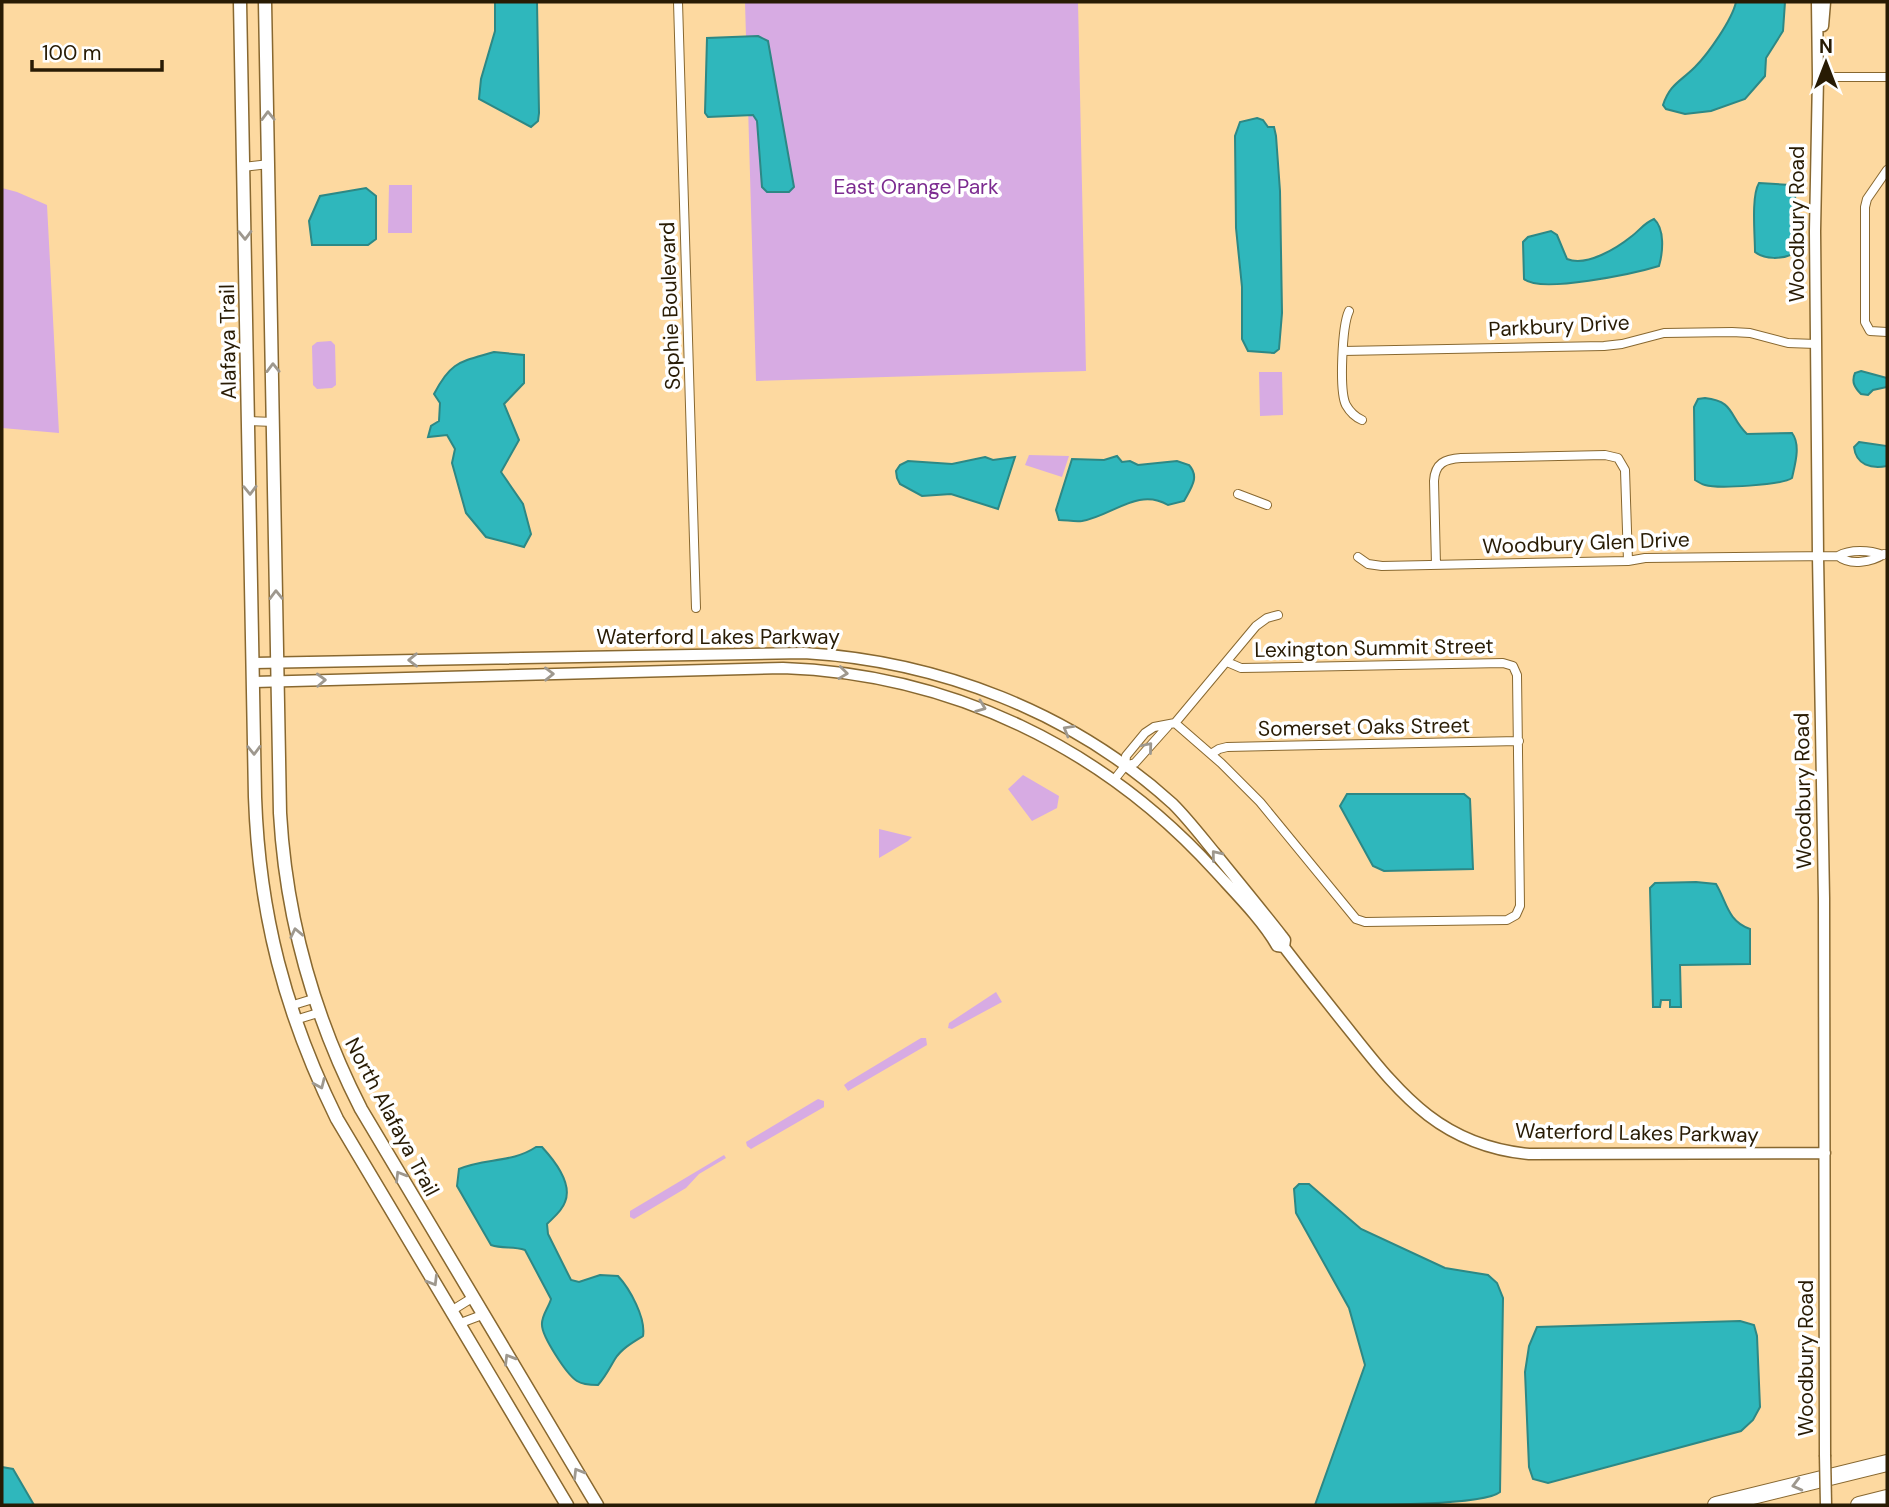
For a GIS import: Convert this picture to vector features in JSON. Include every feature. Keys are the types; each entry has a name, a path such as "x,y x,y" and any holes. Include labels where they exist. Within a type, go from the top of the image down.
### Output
{"highway":[{"path":"1716,1505 1887,1463"},
{"path":"1859,1505 1887,1498"}],"main road":[{"name":"Alafaya Trail","path":"240,2 253,682"},
{"name":"Alafaya Trail","path":"265,2 277,663"},
{"name":"North Alafaya Trail","path":"277,663 280,813 285,872 299,947 318,1013 360,1109 597,1505"},
{"path":"253,682 258,857 271,941 295,1020 321,1087 337,1119 566,1505"}],"street":[{"name":"Sophie Boulevard","path":"678,2 696,608"},
{"name":"Woodbury Road","path":"1817,2 1816,344 1824,898 1826,1505"},
{"name":"Woodbury Road","path":"1818,77 1825,2"},
{"path":"1818,77 1887,77"},
{"path":"243,167 269,164"},
{"path":"1887,170 1867,199 1865,207 1865,322 1870,331 1887,332"},
{"path":"1349,311 1343,327 1345,403 1351,413 1362,421"},
{"name":"Parkbury Drive","path":"1343,351 1604,346 1664,333 1720,332 1750,333 1788,342 1816,344"},
{"path":"248,421 274,422"},
{"path":"1436,565 1434,481 1436,470 1443,461 1461,458 1605,454 1618,458 1625,470 1628,561"},
{"path":"1238,495 1267,505"},
{"name":"Woodbury Glen Drive","path":"1358,557 1374,565 1436,565 1818,556 1838,556 1844,561 1863,561 1876,560 1885,554"},
{"path":"1114,780 1125,766 1126,756 1145,733 1154,727 1172,724 1261,621 1279,615"},
{"name":"Waterford Lakes Parkway","path":"253,663 804,653 877,660 921,670 975,687 1033,711 1081,737 1125,766 1183,815 1282,936 1285,940 1284,947"},
{"path":"438,677 456,666 527,665 541,657"},
{"name":"Lexington Summit Street","path":"1172,724 1212,754 1268,810 1356,919 1364,922 1507,920 1517,915 1520,908 1519,741 1515,669 1507,663 1241,668 1227,662"},
{"name":"Waterford Lakes Parkway","path":"253,682 783,668 854,674 916,687 969,703 1021,724 1063,746 1114,780 1187,842 1228,885 1277,946 1284,947 1404,1096 1432,1121 1469,1140 1498,1149 1529,1154 1825,1153"},
{"path":"916,687 921,670"},
{"name":"Somerset Oaks Street","path":"1212,754 1227,747 1519,741"},
{"path":"290,1006 313,999"},
{"path":"295,1020 318,1013"},
{"path":"450,1311 472,1298"},
{"path":"458,1324 482,1315"}],"green space":[{"name":"East Orange Park","path":"745,2 1078,2 1086,371 756,381"},
{"path":"389,185 412,185 412,233 388,233"},
{"path":"2,188 47,205 59,433 2,428"},
{"path":"331,341 335,345 336,385 332,388 317,389 313,385 312,346 317,342"},
{"path":"1259,372 1282,372 1283,415 1260,416"},
{"path":"1029,455 1069,456 1062,477 1025,465"},
{"path":"1023,775 1059,796 1057,808 1032,821 1008,789"},
{"path":"879,829 912,837 879,858"},
{"path":"996,992 1002,1002 952,1029 948,1028 949,1023"},
{"path":"921,1038 926,1038 927,1045 848,1091 844,1085 848,1082"},
{"path":"818,1099 824,1101 824,1107 751,1149 747,1146 746,1142"},
{"path":"724,1155 726,1158 699,1174 686,1188 634,1219 630,1217 630,1211"}],"water":[{"path":"495,2 537,2 539,113 538,121 531,127 479,99 481,79 495,31"},
{"path":"1736,2 1785,2 1783,31 1766,58 1765,76 1745,99 1711,111 1685,114 1666,109 1663,105 1669,92 1713,45 1730,18"},
{"path":"758,36 768,41 794,187 789,192 767,192 762,187 757,121 753,115 708,117 705,113 707,38"},
{"path":"1257,118 1263,120 1268,127 1274,127 1280,191 1282,313 1279,349 1274,353 1248,351 1242,339 1242,287 1236,228 1235,136 1240,122"},
{"path":"1759,183 1790,185 1795,190 1796,246 1793,254 1774,258 1755,252 1754,206"},
{"path":"366,188 376,196 376,239 368,245 312,245 309,221 320,196"},
{"path":"1654,219 1661,235 1659,266 1568,283 1533,283 1524,279 1523,242 1528,237 1551,231 1557,235 1567,259 1583,260 1610,251"},
{"path":"494,352 524,355 524,383 504,404 519,440 501,472 523,504 531,534 524,547 486,537 466,513 452,463 455,449 447,435 428,437 431,426 439,421 440,403 434,394 446,375 458,364"},
{"path":"1861,371 1887,378 1887,387 1873,390 1868,395 1861,394 1853,379 1855,373"},
{"path":"1705,398 1727,406 1747,434 1792,433 1797,449 1792,478 1776,483 1736,486 1704,485 1695,480 1694,407 1698,399"},
{"path":"1859,442 1887,446 1887,466 1875,467 1861,462 1854,447"},
{"path":"1117,456 1122,462 1130,461 1138,465 1177,461 1189,465 1194,474 1192,487 1184,501 1168,505 1146,499 1082,521 1059,520 1056,510 1072,459 1104,460"},
{"path":"985,457 993,460 1015,457 998,509 951,494 922,496 900,484 897,478 896,471 908,461 952,464"},
{"path":"1347,794 1464,794 1470,799 1473,869 1384,871 1373,866 1340,806"},
{"path":"1655,883 1716,884 1732,916 1742,926 1750,929 1750,964 1680,965 1681,1007 1670,1007 1670,1000 1661,1000 1660,1007 1653,1007 1650,888"},
{"path":"536,1147 542,1147 552,1158 566,1187 564,1205 547,1224 548,1234 571,1280 579,1282 600,1275 618,1276 640,1313 643,1336 620,1352 598,1385 577,1381 550,1346 542,1322 551,1299 525,1250 491,1245 457,1186 459,1169 518,1156"},
{"path":"1299,1184 1309,1184 1361,1229 1445,1268 1488,1275 1497,1283 1503,1298 1500,1492 1488,1497 1442,1503 1315,1505 1365,1365 1349,1308 1296,1213 1294,1189"},
{"path":"1740,1321 1754,1325 1757,1336 1760,1407 1753,1420 1741,1431 1548,1483 1533,1479 1529,1467 1525,1372 1529,1346 1537,1327"},
{"path":"2,1467 13,1469 34,1505 2,1505"}]}
